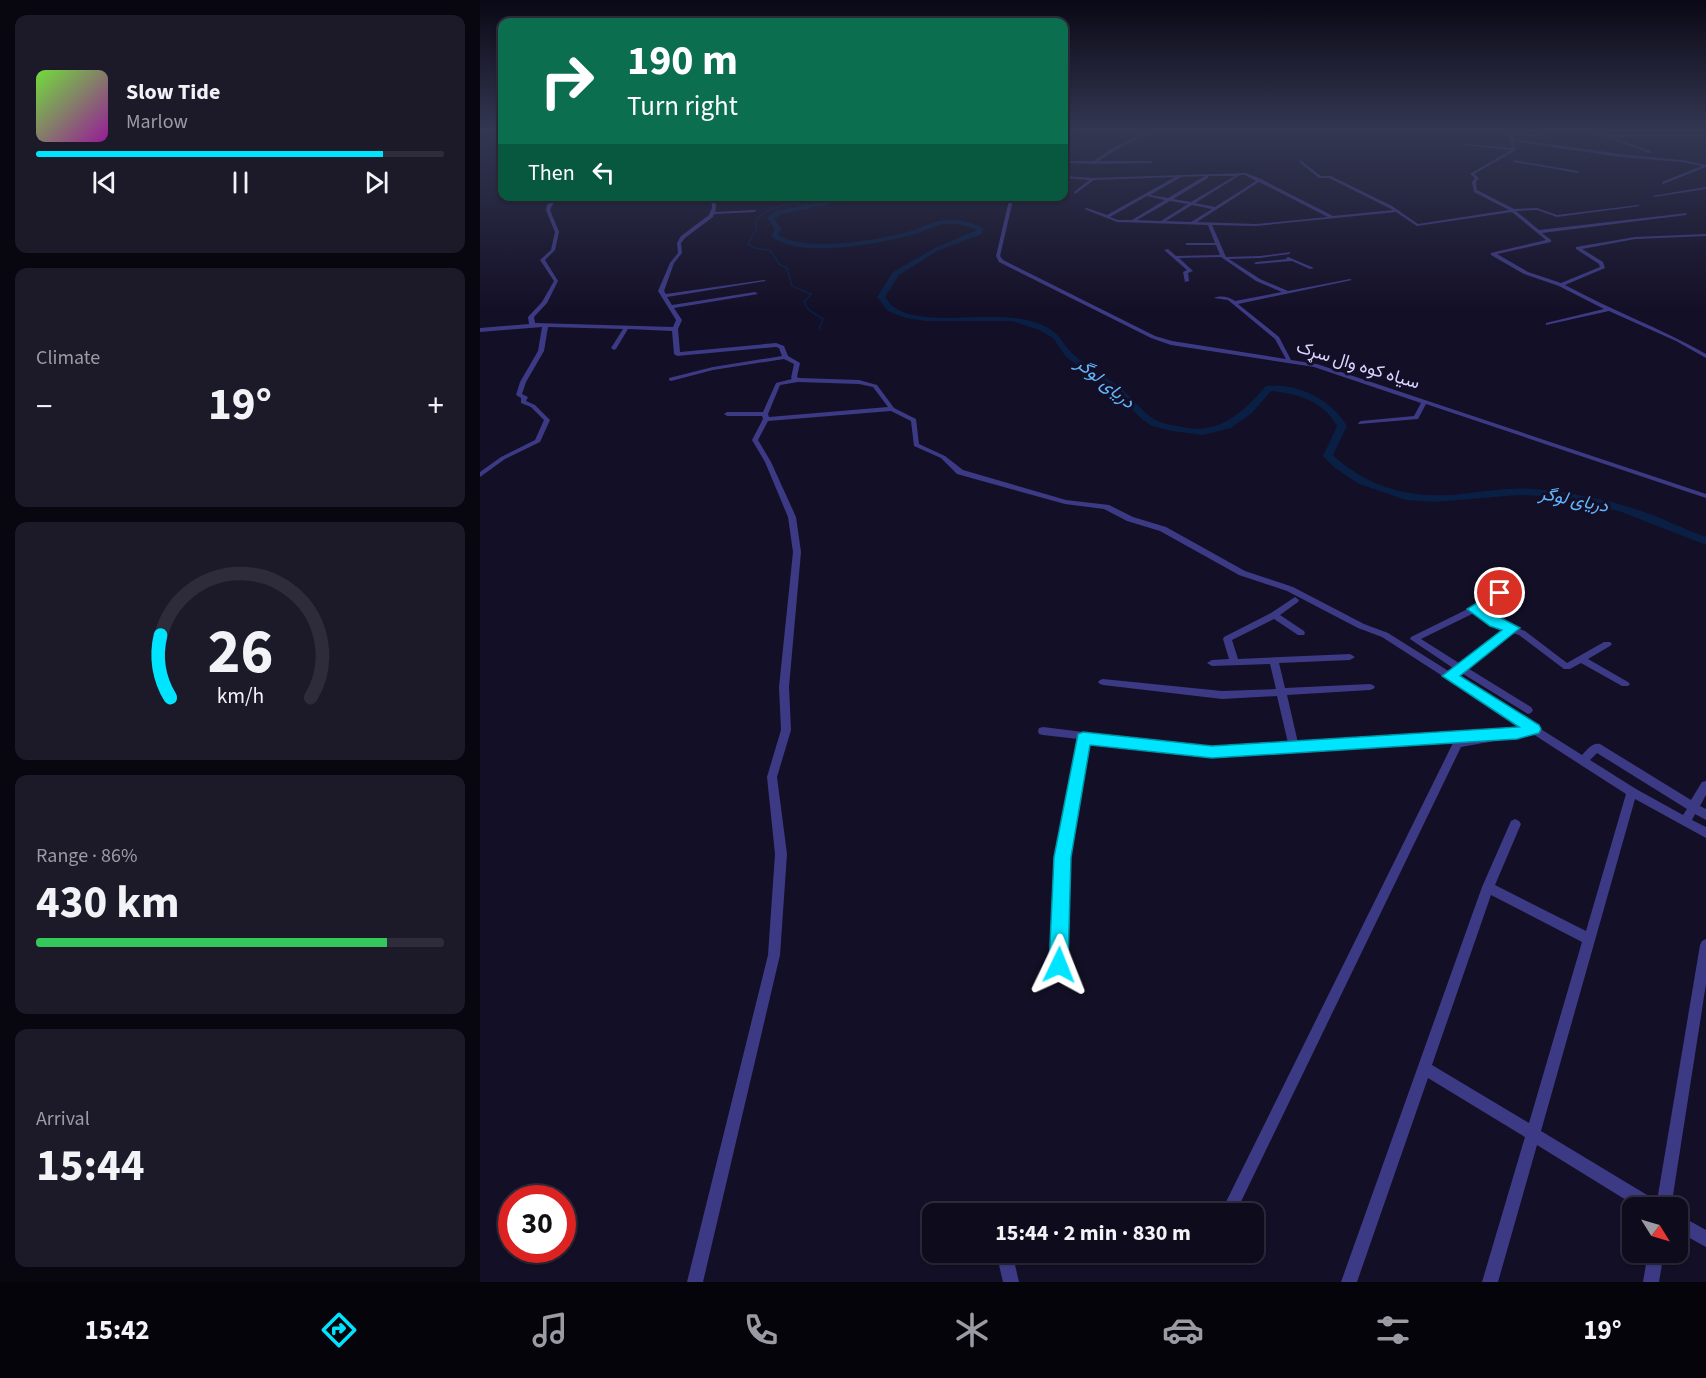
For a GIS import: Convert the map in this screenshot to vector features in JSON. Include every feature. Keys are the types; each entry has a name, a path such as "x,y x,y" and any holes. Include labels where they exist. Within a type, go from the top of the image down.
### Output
{"street":[{"path":"1107,217 1154,191"},
{"path":"1132,220 1183,191"},
{"path":"1163,222 1213,191"},
{"path":"1191,223 1243,191"},
{"path":"1281,191 1332,217"},
{"path":"1357,191 1397,211 1417,225 1512,211 1537,209 1557,216 1638,206"},
{"path":"1476,191 1512,211 1549,241 1493,254 1526,273 1561,285 1607,310 1678,340 1706,356"},
{"path":"1654,196 1688,191"},
{"path":"1146,195 1215,208"},
{"path":"532,325 531,317 544,303 556,281 542,260 553,250 557,232 547,215 547,208 552,201"},
{"path":"712,201 711,213 704,224 688,232 679,243 680,253 672,263 661,291 679,320 675,329 678,355 770,344 782,347 785,357"},
{"name":"سیاه کوه وال سړک","path":"1011,201 998,256 1006,264 1161,340 1289,359 1425,401 1706,496"},
{"path":"1086,209 1117,221 1257,225 1397,211"},
{"path":"711,213 755,212"},
{"path":"1537,232 1686,214"},
{"path":"1209,223 1223,257 1258,280 1287,292"},
{"path":"1561,285 1603,268 1602,263 1578,248 1635,238 1706,235"},
{"path":"1187,244 1217,244"},
{"path":"1166,250 1191,271 1185,272 1187,280"},
{"path":"1176,257 1288,253"},
{"path":"1281,254 1312,268"},
{"path":"1230,263 1293,260"},
{"path":"1233,303 1350,280"},
{"path":"665,296 764,281"},
{"path":"671,307 755,294"},
{"path":"1216,298 1226,297 1277,338 1289,359"},
{"path":"1548,324 1607,310"},
{"path":"480,330 532,325 675,329"},
{"path":"480,475 503,458 538,441 547,420 533,406 523,402 525,397 519,394 519,391 522,379 541,351 545,326"},
{"path":"614,348 627,327"},
{"path":"671,379 696,370 734,367 785,357 797,363 794,378 798,380"},
{"path":"695,1282 774,955 781,854 772,777 786,730 784,687 797,552 792,517 768,462 755,440 778,384 798,380 872,384 878,388 892,409 914,420 916,445 944,458 960,472 1065,502 1106,507 1130,519 1172,533 1242,573 1290,589 1361,627 1385,635 1632,792 1706,833"},
{"path":"1361,423 1416,418 1425,401"},
{"path":"727,414 766,417 892,409"},
{"path":"1500,593 1500,596 1414,639 1528,710"},
{"path":"1235,662 1227,639 1274,615 1295,600"},
{"path":"1474,609 1495,623 1513,628 1567,667 1607,644"},
{"path":"1274,615 1301,633"},
{"path":"1450,676 1513,628"},
{"path":"1212,663 1350,657"},
{"path":"1581,659 1625,684"},
{"path":"1274,660 1294,747"},
{"path":"1103,682 1222,694 1370,687"},
{"path":"1232,1203 1458,744 1534,729"},
{"path":"1043,731 1083,738 1212,752 1517,733"},
{"path":"1059,965 1062,857 1083,738"},
{"path":"1584,760 1596,747 1706,815"},
{"path":"1685,821 1706,785"},
{"path":"1490,1282 1632,792"},
{"path":"1349,1282 1488,887 1515,824"},
{"path":"1488,887 1589,939"},
{"path":"1666,1197 1706,945"},
{"path":"1425,1068 1636,1197"},
{"path":"1688,1228 1706,1239"},
{"path":"1007,1263 1011,1282"},
{"path":"1651,1282 1654,1263"}],"waterway":[{"name":"دریای لوگر","path":"838,201 779,212 770,217 778,229 774,236 783,242 818,245 898,236 945,222 961,223 981,229 980,233 937,249 896,274 881,297 891,309 906,316 926,319 1012,319 1042,328 1056,336 1067,353 1075,360 1115,388 1143,415 1156,424 1189,432 1216,430 1238,419 1269,388 1291,391 1312,397 1329,408 1342,426 1328,456 1350,475 1377,488 1421,499 1517,491 1544,493 1623,509 1706,541"},
{"path":"813,205 789,204 769,210 756,220 756,229 748,244 754,248 770,250 780,265 787,268 792,286 811,294 804,302 809,310 823,319 819,329"}],"route":[{"path":"1059,965 1062,857 1083,738 1212,752 1517,733 1534,729 1450,676 1513,628 1495,623 1474,609 1500,596 1500,593"}]}
